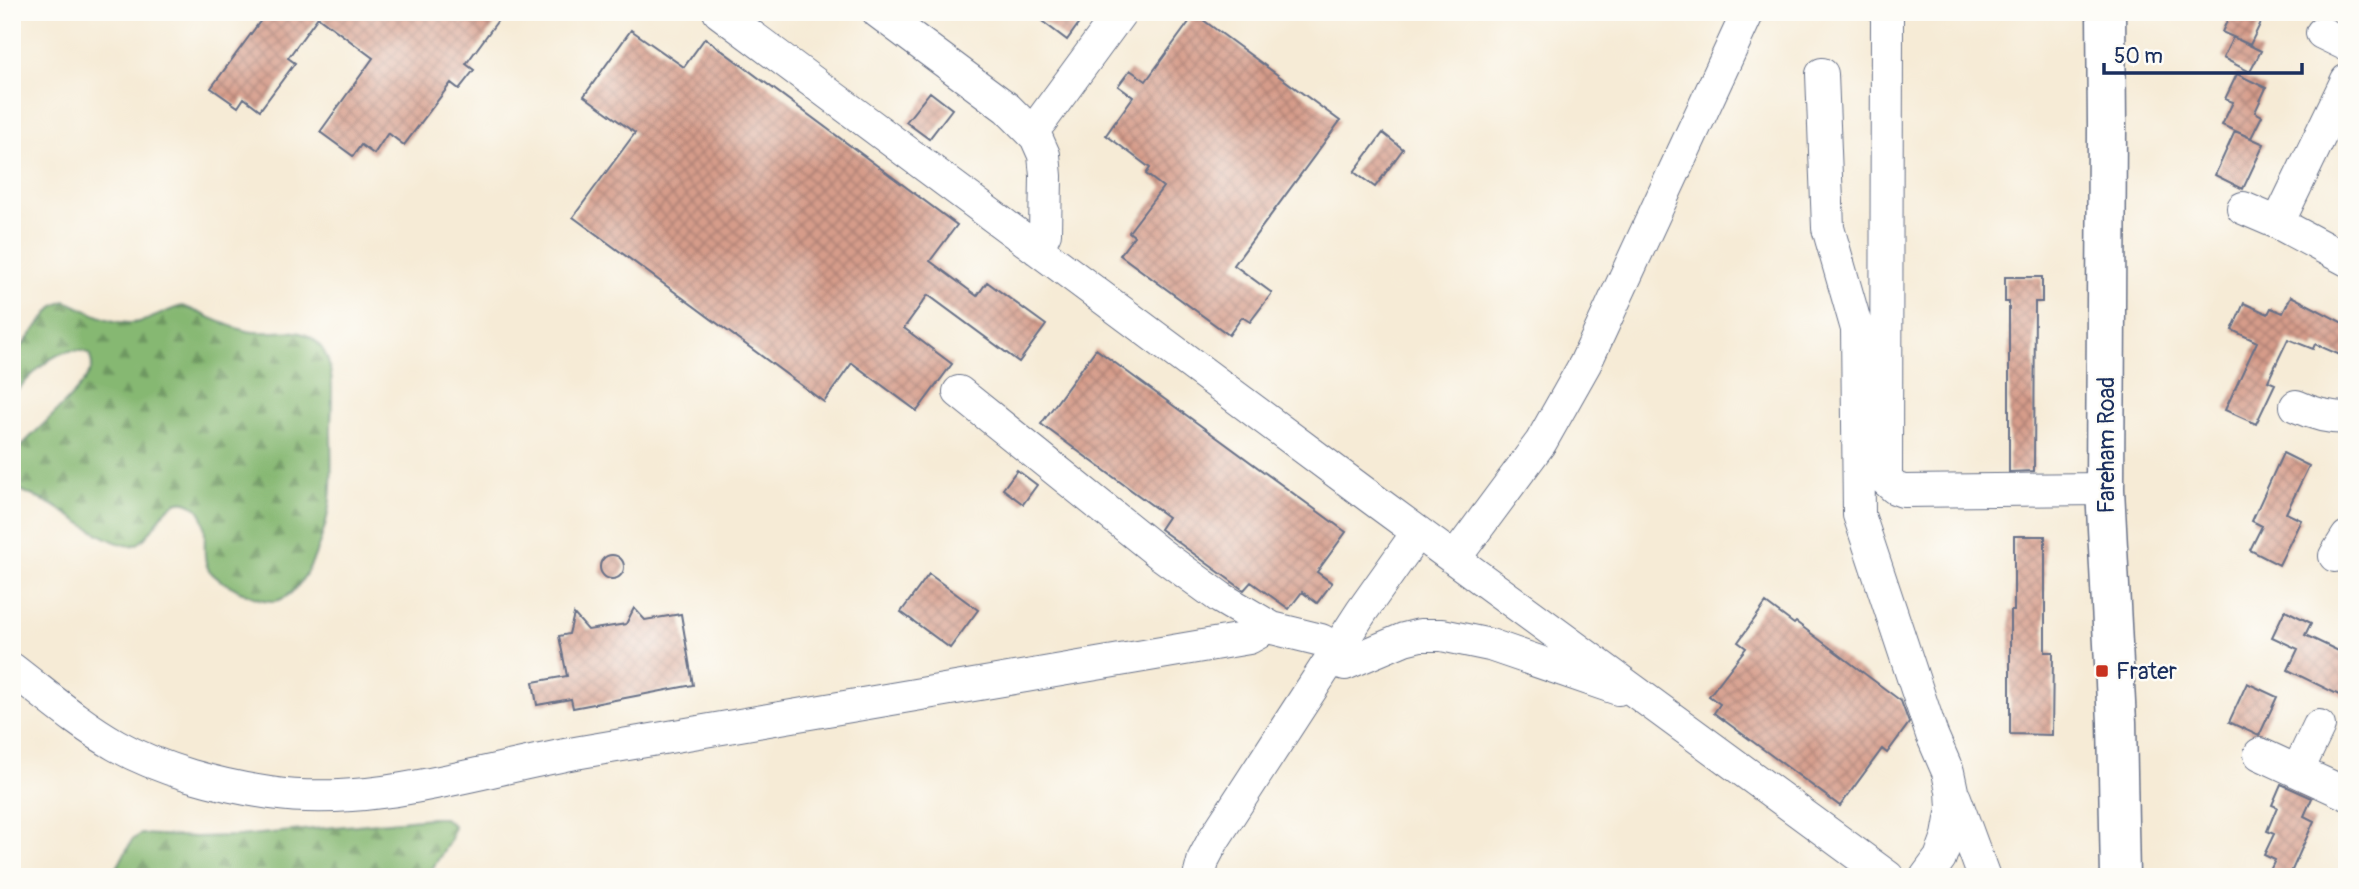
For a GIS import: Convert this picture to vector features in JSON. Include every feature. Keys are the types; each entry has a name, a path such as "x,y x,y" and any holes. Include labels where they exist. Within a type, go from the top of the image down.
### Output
{"main road":[{"name":"Fareham Road","path":"2106,12 2105,489 2117,722 2120,877"}],"street":[{"path":"878,12 1007,108 1036,138 1044,155 1046,176 1045,233 1037,249"},
{"path":"1041,121 1121,12"},
{"path":"1455,558 1541,442 1570,392 1748,12"},
{"path":"1886,12 1886,480 1903,491 2105,489"},
{"path":"736,17 1037,249 1888,877"},
{"path":"1822,74 1828,228 1857,330 1859,515 1932,735 1948,772 1952,791 1984,877"},
{"path":"2278,223 2338,122 2347,80"},
{"path":"2243,208 2278,223 2347,260"},
{"path":"959,392 1159,553 1221,598 1264,625 1321,640 1341,664 1349,663 1389,644 1420,635 1458,636 1592,680 1661,708"},
{"path":"2296,406 2315,415 2347,418"},
{"path":"1199,877 1204,858 1214,839 1334,654 1418,532"},
{"path":"12,669 95,732 142,758 194,776 248,789 322,796 397,789 584,751 1249,638 1258,634 1264,625"},
{"path":"2298,770 2319,726"},
{"path":"2260,754 2347,794"},
{"path":"1926,877 1940,858 1948,836 1953,808 1952,791"}],"green space":[{"path":"65,301 122,323 143,321 183,306 247,331 305,334 321,347 329,365 332,387 328,511 314,558 297,587 286,596 275,601 266,601 244,593 212,574 206,563 203,519 194,506 184,502 176,503 168,508 141,541 126,545 105,537 54,506 16,488 12,483 14,454 82,385 92,365 90,354 68,351 57,355 37,370 12,396 12,358 54,306"},
{"path":"444,818 454,826 451,839 427,877 112,877 132,840 141,834 239,836"}],"building":[{"path":"267,12 504,12 466,64 474,70 459,89 451,83 404,145 388,133 374,154 361,145 353,156 320,132 373,58 318,17 288,58 295,63 260,110 244,98 238,107 211,88"},
{"path":"1030,12 1087,12 1067,40"},
{"path":"2231,12 2266,12 2250,45 2222,32"},
{"path":"1195,14 1340,121 1234,265 1272,293 1250,322 1242,317 1229,335 1120,255 1134,236 1129,232 1163,187 1146,174 1150,168 1106,135 1133,97 1118,86 1130,70 1146,81"},
{"path":"631,30 684,67 705,38 957,225 930,261 977,296 987,282 1046,325 1019,362 928,295 904,328 952,364 917,411 852,363 824,402 573,217 635,133 584,96"},
{"path":"2233,37 2261,51 2250,72 2223,58"},
{"path":"2237,74 2266,88 2255,112 2262,116 2251,138 2222,125 2233,102 2225,99"},
{"path":"930,92 952,109 929,139 906,122"},
{"path":"2235,131 2264,144 2243,189 2215,175"},
{"path":"1383,133 1403,149 1375,187 1354,172"},
{"path":"2005,277 2042,277 2042,302 2035,302 2034,471 2009,472 2009,302 2005,302"},
{"path":"2291,296 2347,325 2347,358 2315,344 2313,349 2288,339 2268,381 2275,384 2256,424 2225,410 2257,342 2232,330 2244,303 2268,314 2271,308 2283,313"},
{"path":"1096,349 1346,532 1317,572 1332,583 1317,603 1302,592 1289,609 1251,582 1242,589 1160,529 1168,517 1041,424"},
{"path":"2283,453 2309,466 2286,513 2301,520 2279,565 2250,550 2262,526 2252,521"},
{"path":"1017,470 1037,485 1023,504 1003,489"},
{"path":"2014,536 2045,536 2045,652 2053,652 2052,735 2010,734 2010,611 2014,611"},
{"path":"612,555 621,558 624,567 621,576 612,579 603,576 600,567 603,558"},
{"path":"929,574 978,610 950,648 901,612"},
{"path":"1766,603 1794,624 1796,622 1901,701 1909,723 1887,753 1882,749 1840,806 1714,713 1720,704 1709,696 1746,648 1738,642"},
{"path":"634,608 645,620 681,614 693,685 573,708 571,699 537,705 533,682 567,676 559,636 569,634 574,614 588,630 626,624"},
{"path":"2285,610 2311,623 2305,635 2347,655 2347,699 2288,670 2298,649 2272,637"},
{"path":"2247,683 2277,697 2259,736 2229,722"},
{"path":"2281,784 2312,798 2304,816 2314,821 2289,877 2267,877 2275,860 2264,855 2274,834 2267,831 2277,807 2272,805"}],"place":[{"name":"Frater","path":"2102,671"}]}
